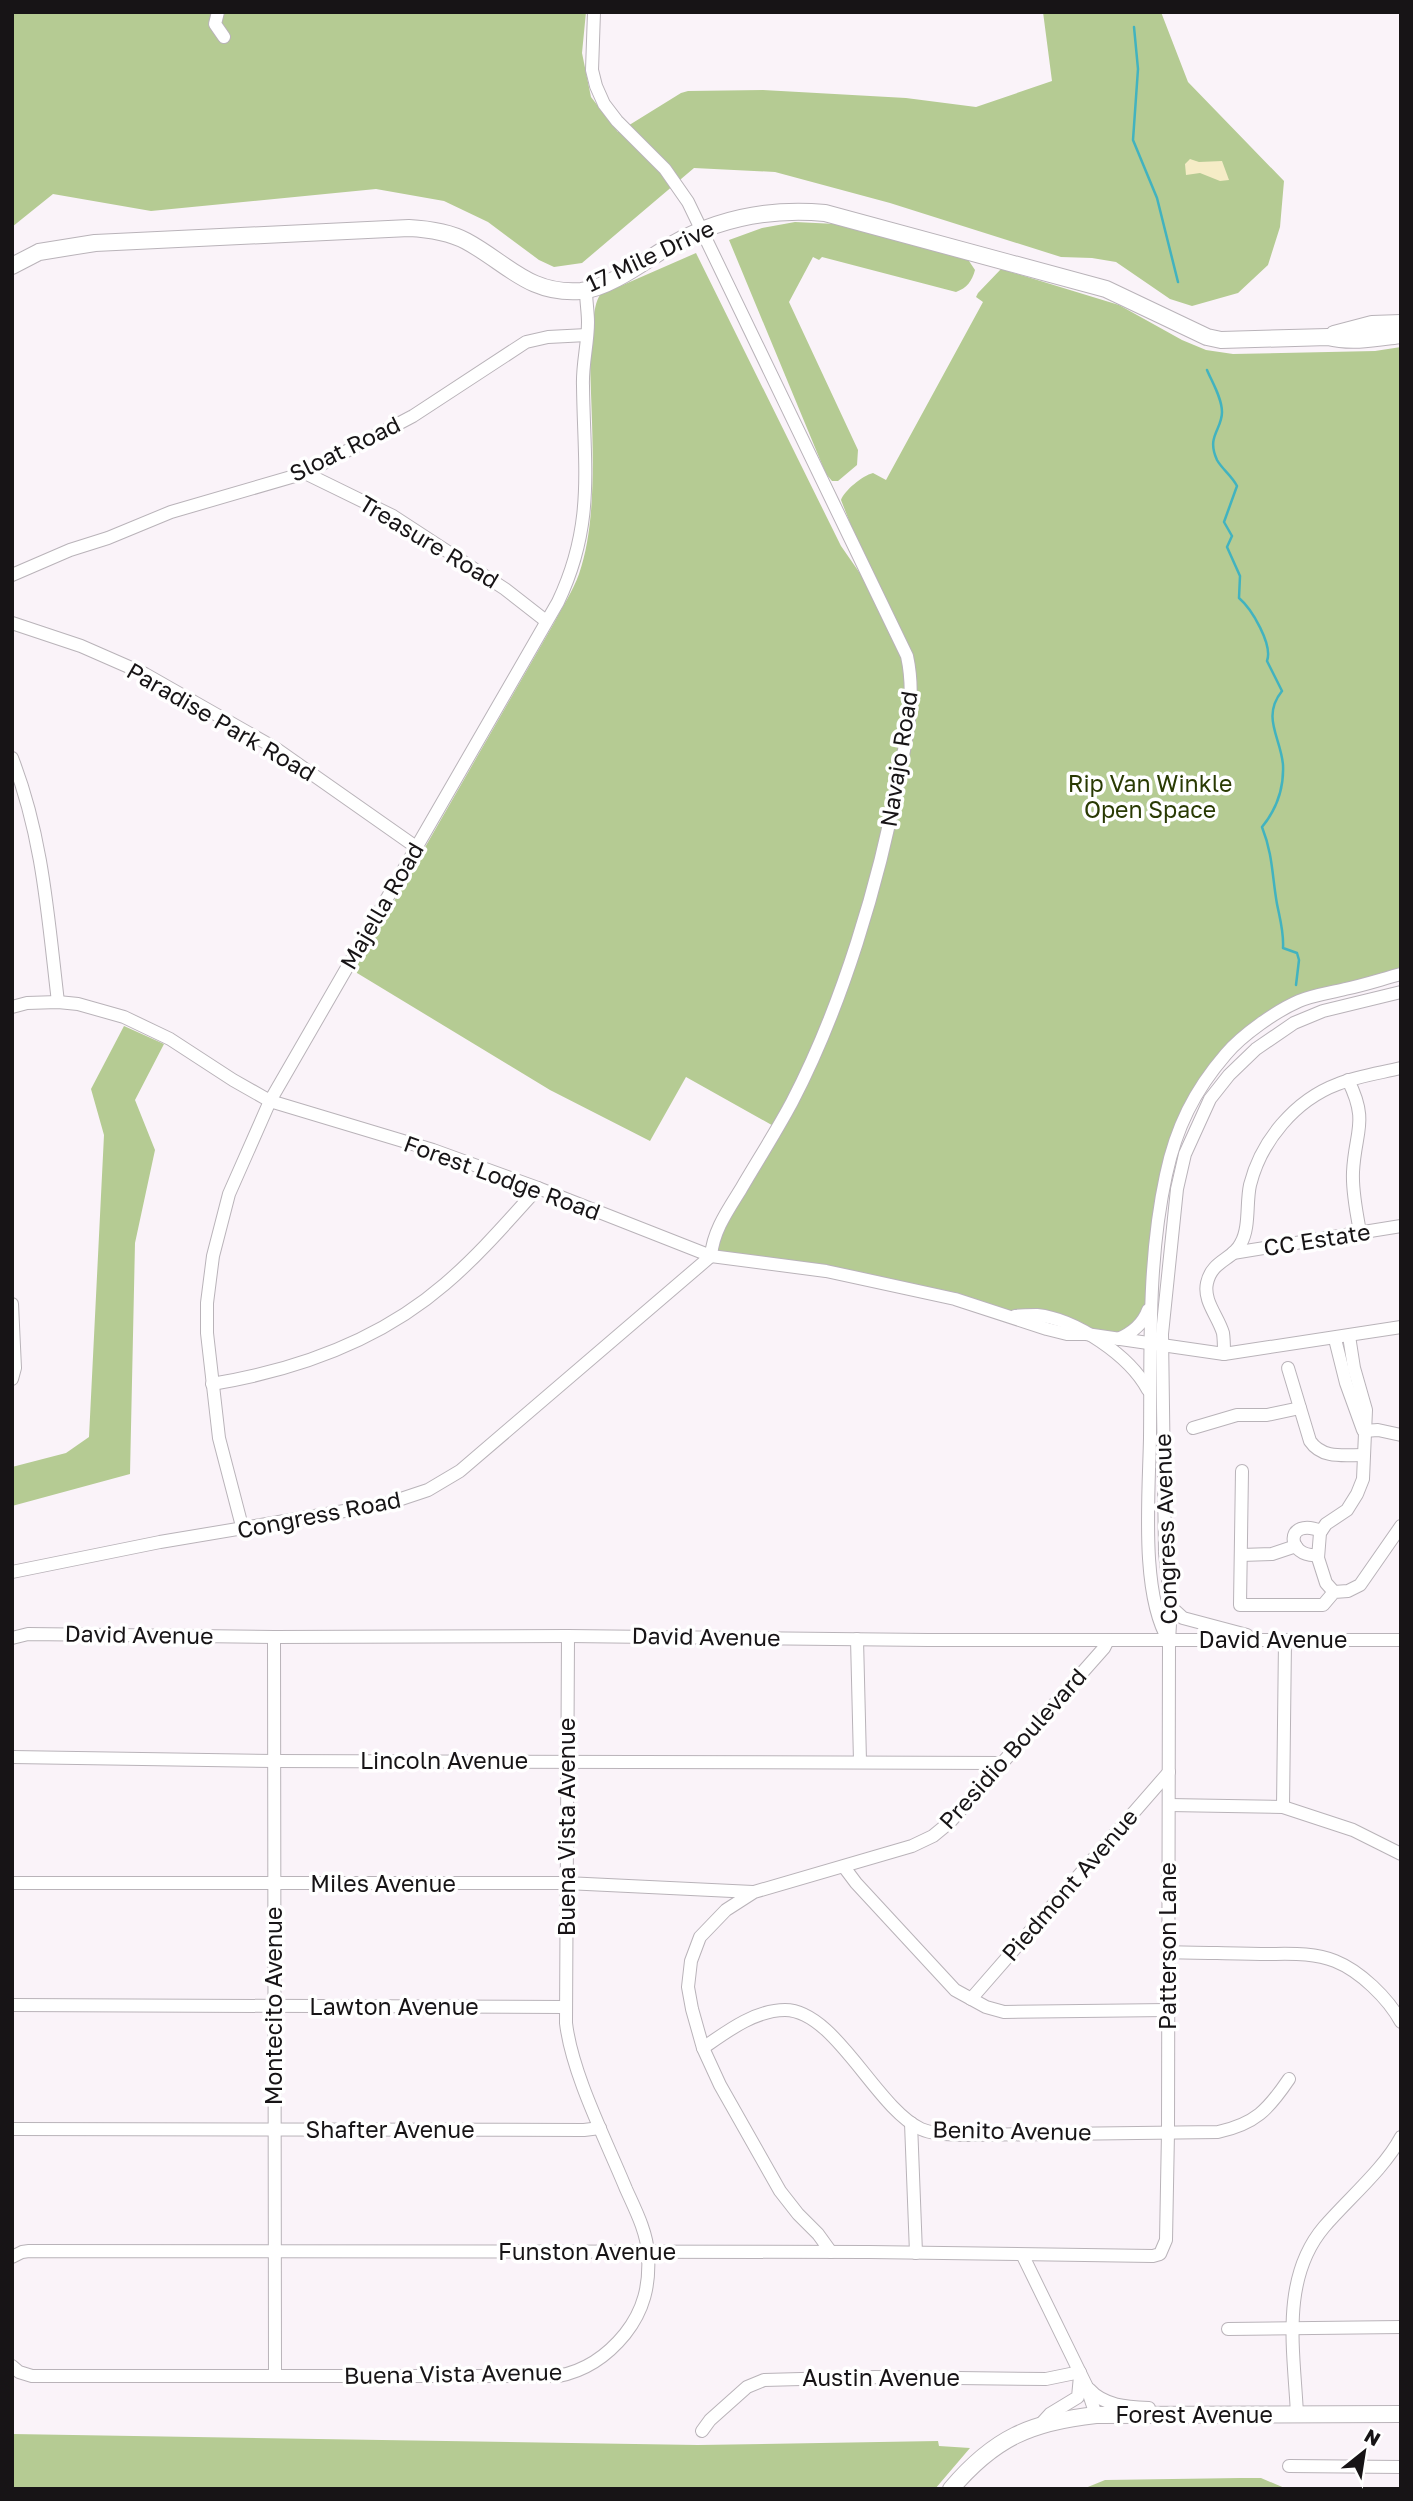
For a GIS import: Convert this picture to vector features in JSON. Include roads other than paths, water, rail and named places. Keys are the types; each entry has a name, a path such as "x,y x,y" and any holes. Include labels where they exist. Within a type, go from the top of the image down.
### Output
{"main road":[{"name":"17 Mile Drive","path":"12,266 39,251 95,243 409,228 439,232 463,240 515,275 541,287 586,290 631,270 702,229 752,215 797,210 825,213 1106,289 1207,337 1221,340 1328,337 1339,340 1401,335"},
{"name":"17 Mile Drive","path":"1328,337 1336,332 1372,324 1401,323"},
{"name":"Forest Avenue","path":"951,2489 968,2468 993,2448 1024,2431 1065,2418 1096,2415 1401,2414"}],"street":[{"path":"218,12 215,24 224,37"},
{"name":"Navajo Road","path":"594,12 592,70 604,104 674,179 702,229 898,636 907,656 912,688 907,738 894,807 879,867 844,979 809,1068 724,1218 712,1242 711,1256"},
{"name":"Majella Road","path":"243,1530 219,1437 206,1303 212,1256 229,1194 237,1170 270,1101 546,621 575,564 587,486 583,371 587,335 586,290"},
{"name":"Sloat Road","path":"12,575 171,512 305,473 414,416 526,342 548,337 587,335"},
{"name":"Treasure Road","path":"305,473 393,516 505,589 546,621"},
{"name":"Paradise Park Road","path":"12,623 81,646 145,674 275,748 416,847"},
{"path":"12,758 31,809 41,856 58,1002"},
{"name":"Congress Avenue","path":"1169,1641 1171,1607 1165,1553 1156,1345 1150,1299 1166,1177 1186,1111 1210,1075 1236,1044 1297,1002 1401,974"},
{"name":"Congress Avenue","path":"1169,1641 1160,1626 1149,1566 1150,1393 1177,1189 1185,1154 1210,1099 1229,1074 1256,1049 1294,1023 1323,1011 1401,992"},
{"name":"Forest Lodge Road","path":"12,1007 27,1003 58,1002 99,1009 148,1027 270,1101 433,1150 711,1256 826,1271 955,1299 1067,1334 1086,1334 1224,1354 1401,1327"},
{"path":"1224,1354 1222,1331 1209,1303 1207,1283 1221,1259 1233,1253 1241,1244 1251,1182 1272,1136 1283,1122 1323,1091 1348,1080 1401,1068"},
{"path":"1348,1080 1355,1095 1360,1119 1360,1136 1354,1157 1353,1189 1360,1233"},
{"path":"212,1384 292,1367 345,1347 394,1320 452,1277 538,1188"},
{"name":"CC Estate","path":"1233,1253 1401,1226"},
{"name":"Congress Road","path":"12,1572 160,1542 386,1504 417,1495 445,1481 508,1432 711,1256"},
{"path":"1118,1339 1132,1332 1144,1320 1150,1299"},
{"path":"12,1304 15,1368 12,1379"},
{"path":"1086,1334 1126,1360 1150,1393"},
{"path":"1334,1592 1326,1583 1317,1554 1321,1531 1326,1524 1344,1514 1363,1479 1366,1410 1354,1368 1349,1336"},
{"path":"1335,1339 1346,1383 1364,1431"},
{"path":"1288,1368 1310,1441 1320,1452 1363,1455"},
{"path":"1193,1427 1237,1415 1267,1415 1300,1408"},
{"path":"1364,1431 1378,1430 1401,1435"},
{"path":"1242,1471 1240,1605 1317,1606 1327,1602 1334,1592"},
{"path":"1317,1554 1307,1554 1296,1546 1294,1536 1301,1527 1310,1526 1321,1531"},
{"path":"1334,1592 1348,1591 1360,1586 1401,1526"},
{"path":"1241,1555 1272,1554 1296,1546"},
{"path":"1171,1607 1183,1618 1264,1640"},
{"name":"David Avenue","path":"12,1638 28,1634 1401,1640"},
{"name":"Buena Vista Avenue","path":"12,2366 19,2372 32,2376 558,2376 592,2363 609,2351 632,2325 639,2315 646,2293 648,2252 640,2221 600,2128 570,2046 566,2007 568,1636"},
{"name":"Montecito Avenue","path":"274,1637 275,2375"},
{"path":"857,1639 860,1761"},
{"name":"Presidio Boulevard","path":"831,2252 818,2234 788,2203 769,2174 703,2048 688,1987 694,1949 701,1937 726,1910 754,1892 912,1846 933,1836 950,1822 1104,1648 1108,1640"},
{"name":"Patterson Lane","path":"1162,2251 1166,2240 1168,2132 1169,1641"},
{"path":"1283,1807 1285,1641"},
{"name":"Lincoln Avenue","path":"12,1757 274,1761 1002,1763"},
{"name":"Piedmont Avenue","path":"971,1999 1169,1772"},
{"name":"Piedmont Avenue","path":"1169,1805 1283,1807 1400,1849"},
{"path":"844,1867 955,1990 971,1999 1004,2012 1168,2010"},
{"name":"Miles Avenue","path":"12,1883 566,1883 754,1892"},
{"path":"1169,1952 1295,1954 1335,1961 1358,1975 1377,1992 1401,2022"},
{"name":"Lawton Avenue","path":"12,2005 566,2007"},
{"name":"Benito Avenue","path":"703,2048 753,2018 778,2011 796,2011 814,2020 911,2123 929,2132 964,2134 1218,2132 1252,2121 1265,2110 1289,2079"},
{"path":"911,2123 916,2253"},
{"name":"Shafter Avenue","path":"12,2129 600,2128"},
{"path":"1297,2414 1294,2289 1304,2260 1312,2243 1387,2157 1401,2137"},
{"name":"Funston Avenue","path":"12,2257 29,2251 831,2252 1023,2256 1153,2256 1162,2251"},
{"path":"1023,2256 1086,2385 1096,2415"},
{"path":"1228,2329 1401,2327"},
{"path":"1038,2426 1050,2414 1078,2397 1080,2372"},
{"name":"Austin Avenue","path":"702,2431 742,2390 752,2383 764,2380 863,2377 1046,2379 1080,2372"},
{"path":"1086,2385 1102,2400 1138,2407 1173,2408 1183,2415"},
{"path":"1289,2466 1401,2467"}],"waterway":[{"path":"1134,27 1138,69 1133,140 1157,198 1178,282"},
{"path":"1207,370 1222,407 1214,439 1214,452 1237,486 1224,522 1232,536 1227,547 1240,576 1239,598 1250,610 1260,628 1267,646 1267,661 1282,691 1273,710 1274,728 1282,755 1282,782 1275,806 1262,827 1270,856 1283,948 1297,953 1299,960 1296,985"}],"park label":[{"name":"Rip Van Winkle Open Space","path":"1150,797"}]}
